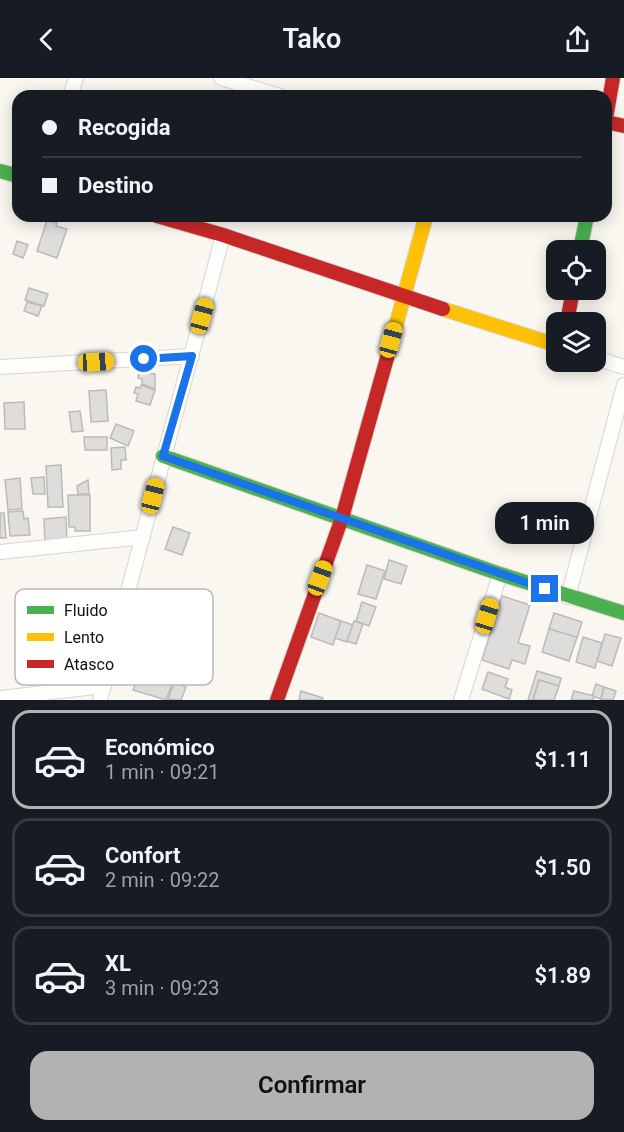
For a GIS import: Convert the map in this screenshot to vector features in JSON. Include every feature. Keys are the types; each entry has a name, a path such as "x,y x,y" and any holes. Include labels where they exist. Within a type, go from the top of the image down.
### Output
{"street":[{"path":"221,78 260,90"},
{"path":"178,222 546,342"},
{"path":"277,700 342,518 424,222"},
{"path":"582,240 586,222"},
{"path":"129,589 223,235"},
{"path":"0,367 192,356"},
{"path":"606,361 624,367"},
{"path":"568,597 624,384"},
{"path":"163,456 500,574 624,613"},
{"path":"0,552 143,537"},
{"path":"461,700 500,574"},
{"path":"0,698 104,686 100,700"}],"building":[{"path":"46,222 57,223 56,226 67,229 57,258 37,251"},
{"path":"17,241 28,245 23,258 13,254"},
{"path":"29,288 48,294 44,306 25,300"},
{"path":"27,302 42,306 38,316 24,311"},
{"path":"155,374 155,389 142,384 142,379 138,378 138,375"},
{"path":"141,385 155,390 150,405 136,401 138,394 134,393 136,387 140,388"},
{"path":"106,390 108,421 91,422 89,391"},
{"path":"24,402 25,429 5,429 4,403"},
{"path":"80,411 83,431 72,432 69,412"},
{"path":"116,424 134,431 128,446 110,438"},
{"path":"84,437 107,437 107,450 85,450"},
{"path":"125,447 126,460 121,460 121,469 112,470 111,448"},
{"path":"61,465 63,507 48,507 46,466"},
{"path":"44,477 45,494 33,494 31,478"},
{"path":"20,478 22,509 8,510 5,480"},
{"path":"88,480 89,494 78,494 77,486"},
{"path":"68,495 90,495 90,531 75,531 75,527 69,527"},
{"path":"23,511 24,519 28,518 30,535 10,536 8,512"},
{"path":"0,513 4,513 6,538 0,538"},
{"path":"66,517 67,542 45,543 44,519"},
{"path":"173,527 190,533 182,555 165,549"},
{"path":"389,560 407,566 401,584 384,579"},
{"path":"367,565 385,571 376,599 358,594"},
{"path":"502,596 530,605 518,643 530,646 525,664 512,660 509,669 482,660"},
{"path":"362,602 376,607 369,626 356,621"},
{"path":"319,613 341,621 333,645 311,637"},
{"path":"554,613 582,622 577,638 549,629"},
{"path":"341,621 353,625 347,642 335,638"},
{"path":"354,621 363,624 356,644 347,641"},
{"path":"549,629 577,637 569,661 542,652"},
{"path":"605,634 621,638 612,666 597,661"},
{"path":"583,637 602,643 595,668 576,662"},
{"path":"537,671 561,678 559,686 539,680 533,700 528,700"},
{"path":"488,672 508,679 505,687 512,690 509,699 482,689"},
{"path":"539,680 559,686 554,700 533,700"},
{"path":"596,684 604,687 601,699 592,696"},
{"path":"135,685 172,685 166,700 133,690"},
{"path":"173,685 186,687 181,700 168,699"},
{"path":"604,687 616,691 613,700 601,699"},
{"path":"301,691 323,698 322,700 299,700"},
{"path":"574,691 594,696 593,700 571,700"}],"traffic: fast":[{"path":"0,171 12,174"},
{"path":"582,240 586,222"},
{"path":"163,456 500,574 624,613"}],"traffic: slow":[{"path":"387,358 424,222"},
{"path":"443,309 546,342"}],"traffic: jam":[{"path":"611,90 613,78"},
{"path":"612,123 624,126"},
{"path":"178,222 443,309"},
{"path":"569,312 571,300"},
{"path":"277,700 342,518 387,358"}],"route":[{"path":"144,359 192,356 163,456 545,589"}]}
